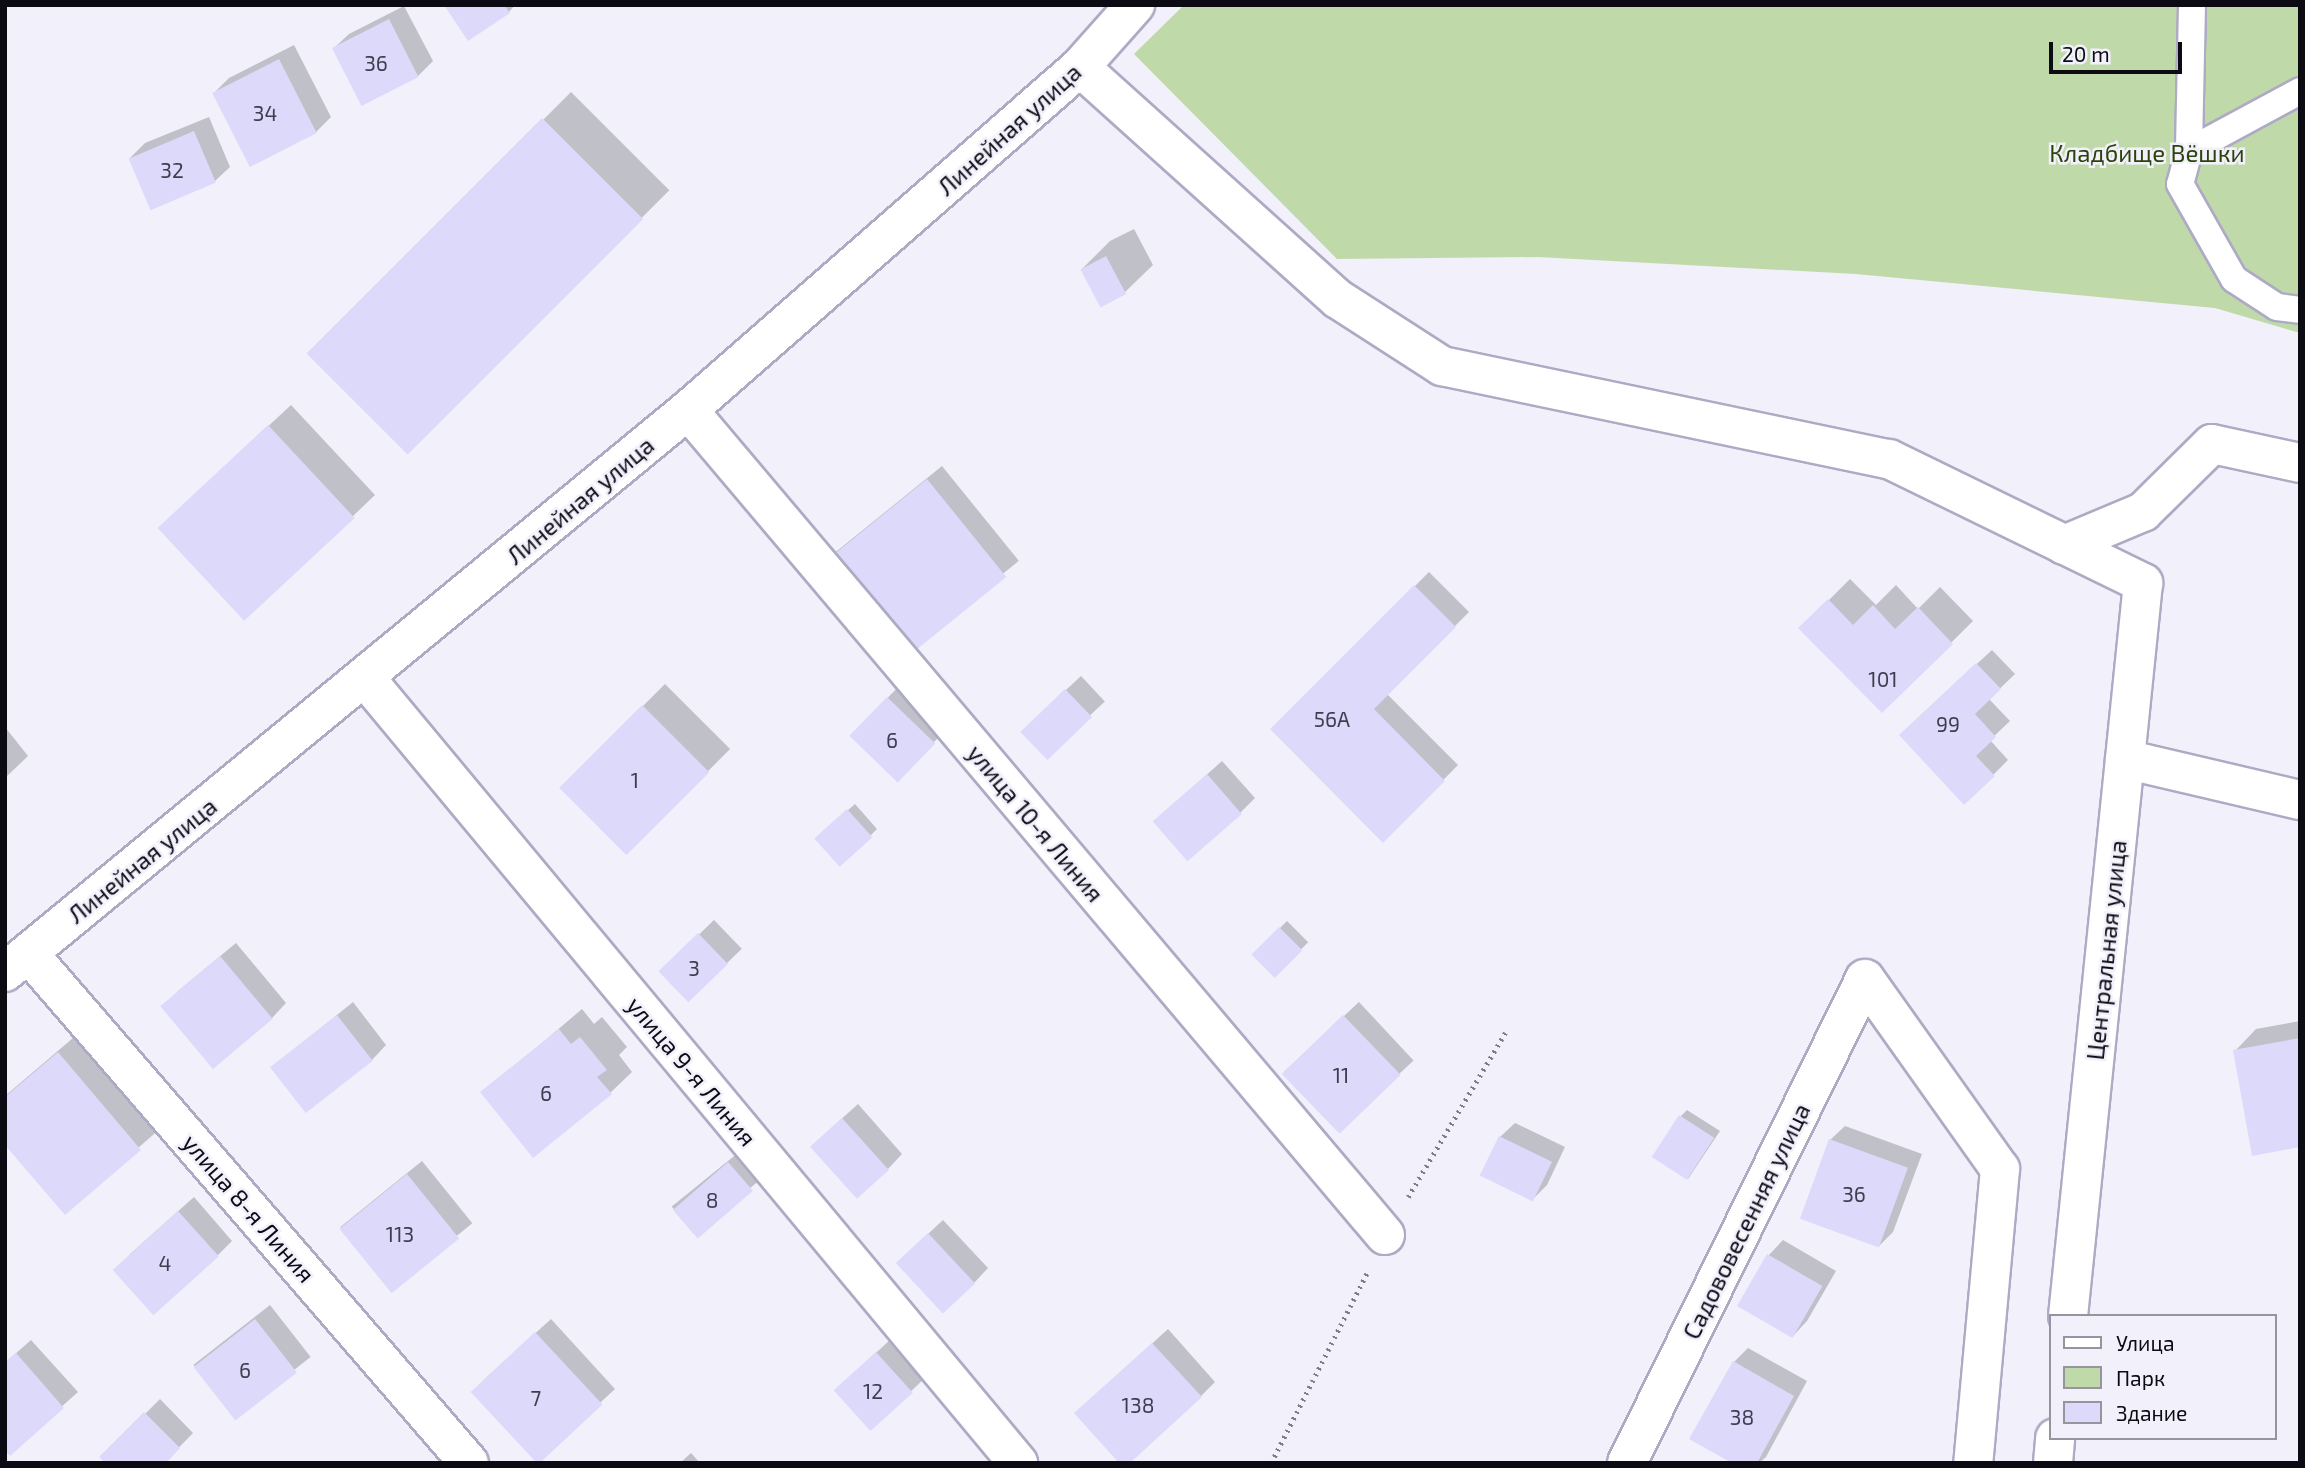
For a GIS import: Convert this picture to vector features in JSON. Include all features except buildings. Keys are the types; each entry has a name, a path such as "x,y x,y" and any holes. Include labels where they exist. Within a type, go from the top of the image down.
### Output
{"street":[{"name":"Линейная улица","path":"17,963 366,679 688,410 1080,67 1135,5"},
{"path":"1080,67 1338,299 1443,366 1889,459 2064,545 2143,512 2212,444 2300,463"},
{"name":"улица 10-я Линия","path":"688,410 1385,1235"},
{"name":"Центральная улица","path":"2064,545 2143,583 2068,1314"},
{"name":"улица 9-я Линия","path":"366,679 1018,1463"},
{"path":"2125,759 2300,800"},
{"name":"улица 8-я Линия","path":"17,963 469,1463"},
{"name":"Садововесенняя улица","path":"1627,1463 1865,979 2000,1169 1973,1463"},
{"path":"2053,1463 2055,1440"}],"lane":[{"path":"2192,5 2189,151 2180,184 2234,279 2277,307 2300,310"},
{"path":"2189,151 2300,91"}],"green space":[{"name":"Кладбище Вёшки","path":"1184,5 2300,5 2300,333 2215,308 1856,274 1538,257 1337,259 1134,54"}]}
